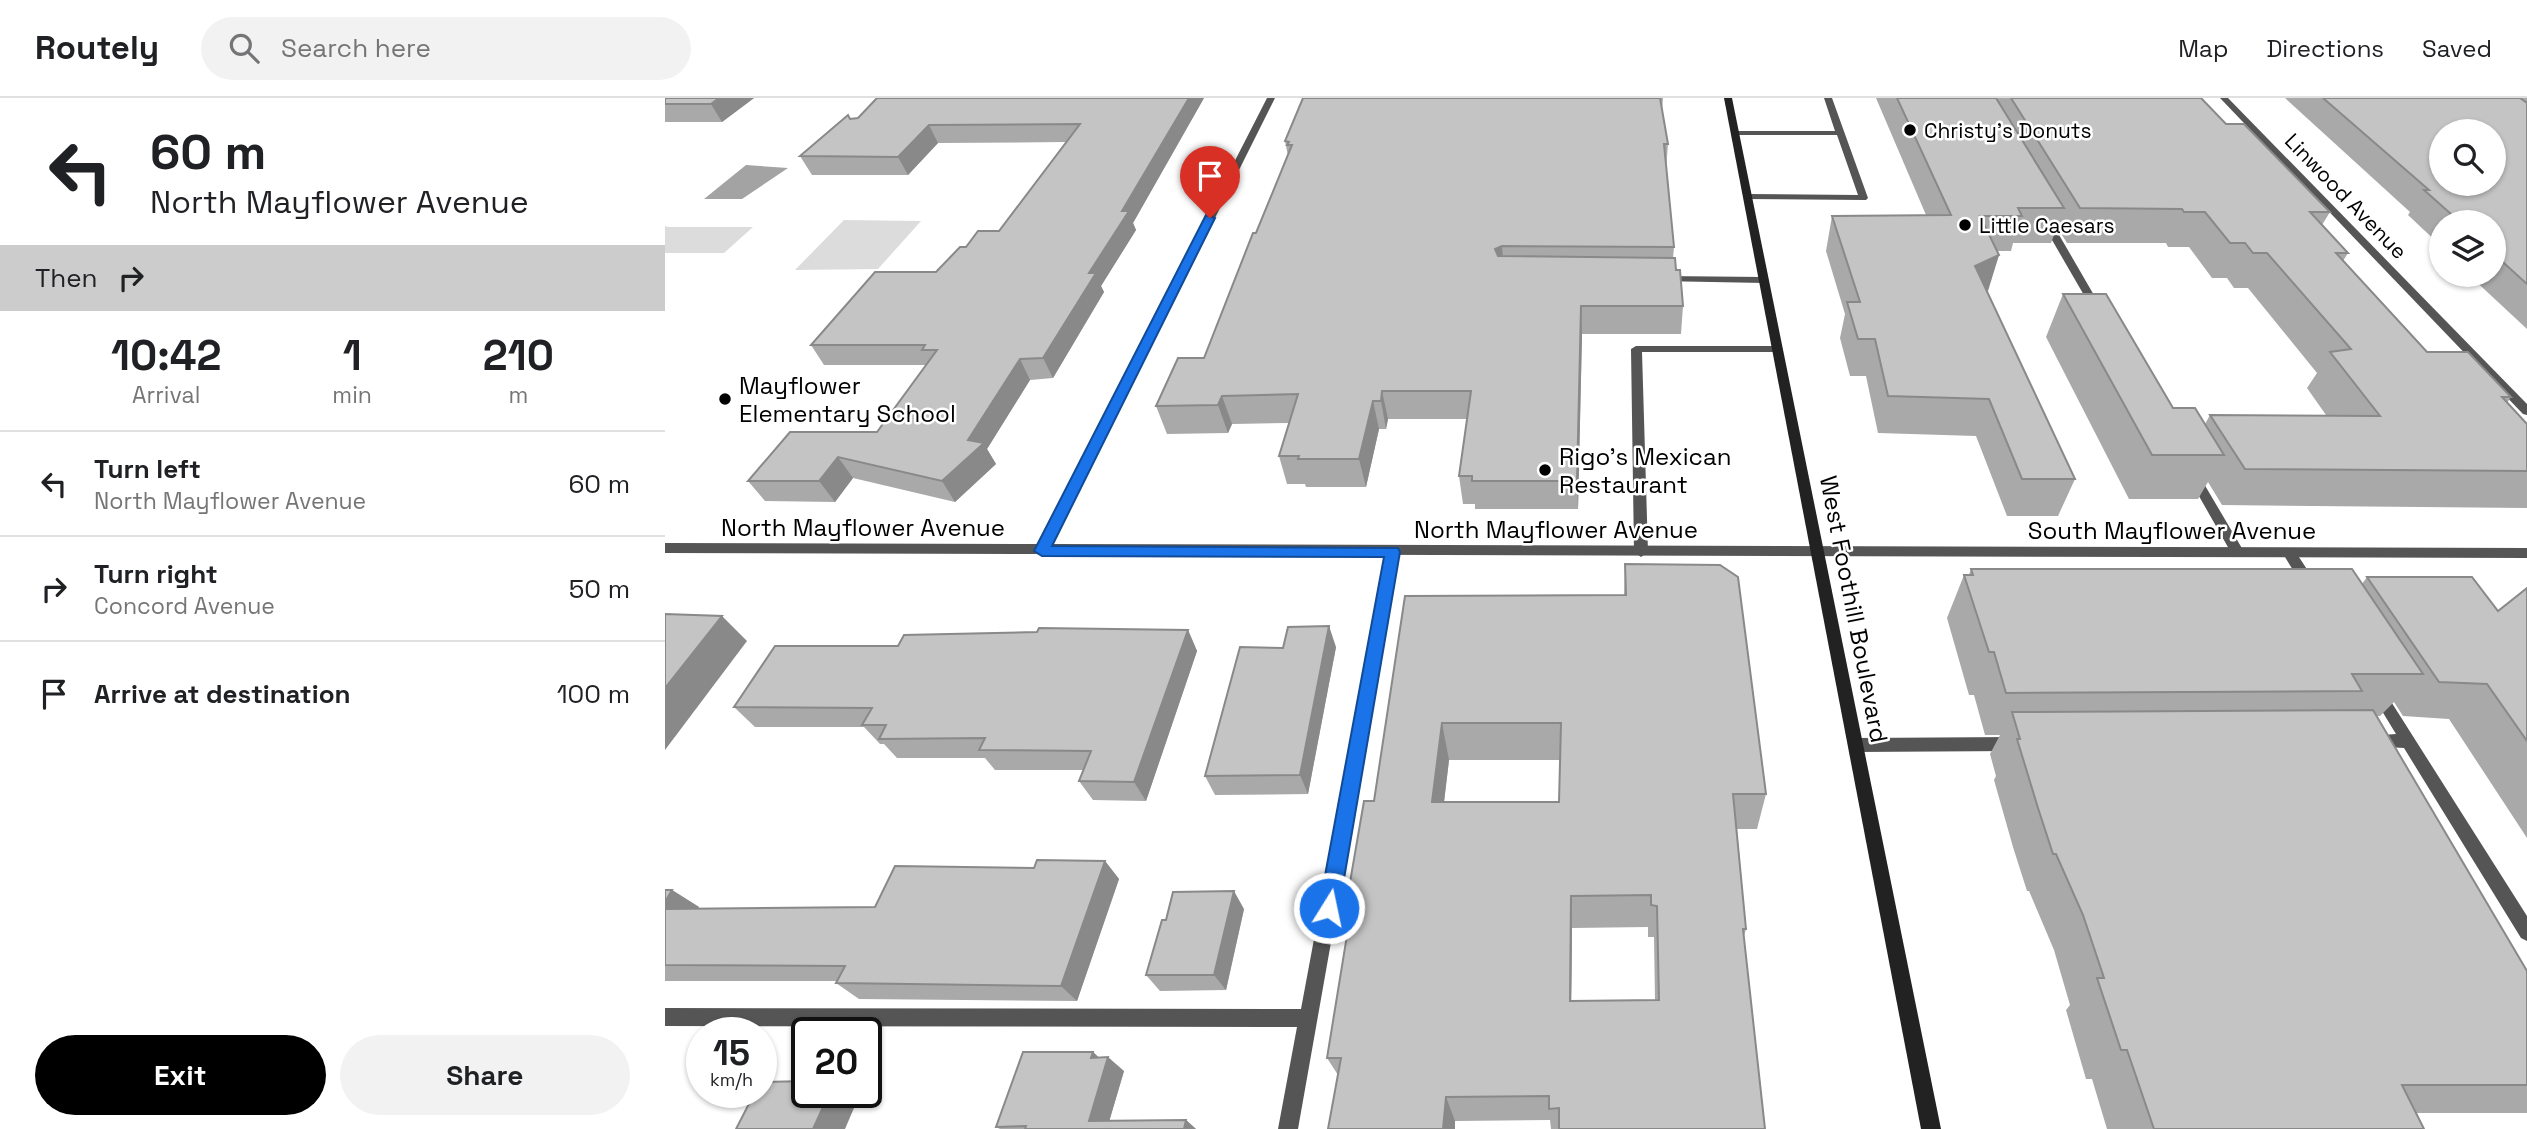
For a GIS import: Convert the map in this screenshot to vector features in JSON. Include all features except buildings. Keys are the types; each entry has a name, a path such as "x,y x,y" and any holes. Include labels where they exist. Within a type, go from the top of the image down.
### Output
{"main road":[{"name":"West Foothill Boulevard","path":"1728,98 1931,1129"}],"street":[{"path":"1042,551 1271,98"},
{"path":"1748,197 1863,198 1828,98"},
{"name":"Linwood Avenue","path":"2224,98 2527,411"},
{"path":"1735,133 1840,133"},
{"path":"2037,206 2106,326"},
{"path":"1655,279 1764,280"},
{"path":"1641,552 1636,349 1778,349"},
{"path":"2189,469 2238,553"},
{"name":"North Mayflower Avenue","path":"665,548 1817,552"},
{"path":"1288,1129 1393,552"},
{"name":"South Mayflower Avenue","path":"1817,552 2527,554"},
{"path":"2290,554 2320,601"},
{"path":"2371,682 2527,932"},
{"path":"2353,741 2408,741"},
{"path":"1856,745 2035,744"},
{"path":"665,1017 1309,1018"}],"shaded area":[{"path":"746,165 788,168 742,199 704,199"},
{"path":"844,220 921,221 878,269 795,270"},
{"path":"665,226 753,227 724,253 665,253"}],"place":[{"name":"Christy's Donuts","path":"1910,130"},
{"name":"Little Caesars","path":"1965,225"},
{"name":"Mayflower Elementary School","path":"725,399"},
{"name":"Rigo's Mexican Restaurant","path":"1545,470"}],"route":[{"path":"1210,218 1042,551 1393,552 1329,908"}]}
